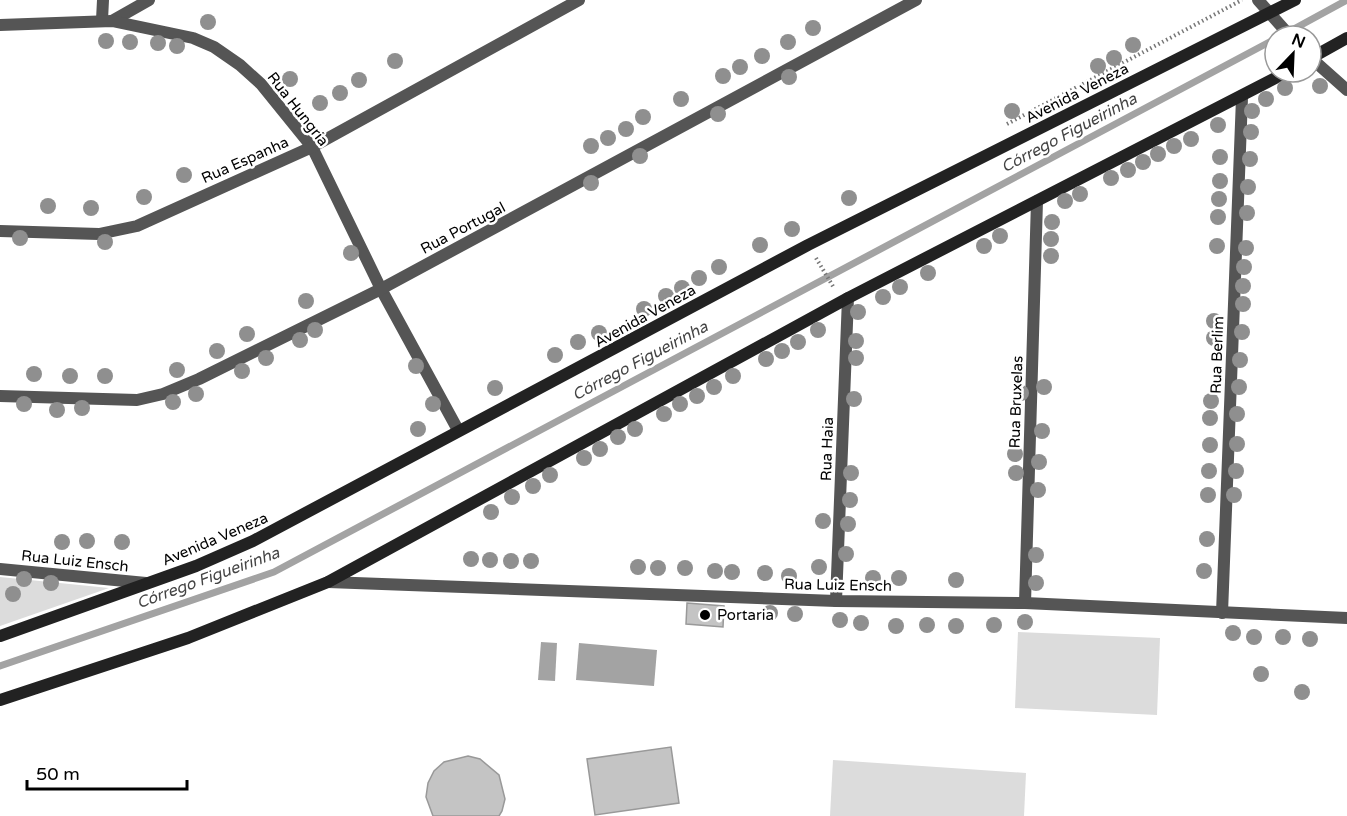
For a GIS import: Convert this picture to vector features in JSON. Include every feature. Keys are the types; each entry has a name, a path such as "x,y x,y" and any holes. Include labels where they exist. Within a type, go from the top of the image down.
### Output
{"main road":[{"name":"Avenida Veneza","path":"0,636 253,541 808,245 1272,17 1294,0"},
{"path":"1323,51 1347,38"},
{"path":"0,700 188,638 328,582 845,300 1266,84"}],"street":[{"path":"103,0 107,20 149,0"},
{"name":"Rua Espanha","path":"0,231 99,234 137,226 312,147 579,0"},
{"name":"Rua Portugal","path":"0,396 137,400 163,394 230,366 381,289 916,0"},
{"path":"1258,0 1279,24"},
{"name":"Rua Hungria","path":"0,25 107,20 193,38 214,47 240,65 261,84 312,147 381,289 458,430"},
{"path":"1323,69 1347,90"},
{"name":"Rua Berlim","path":"1222,613 1242,98"},
{"name":"Rua Bruxelas","path":"1025,603 1037,201"},
{"name":"Rua Haia","path":"836,601 845,300"},
{"name":"Rua Luiz Ensch","path":"0,569 146,583"},
{"name":"Rua Luiz Ensch","path":"328,582 836,601 1025,603 1347,618"}],"path":[{"path":"808,245 845,300"}],"shaded area":[{"path":"0,577 109,588 0,626"},
{"path":"1018,632 1160,638 1157,715 1015,708"},
{"path":"541,642 557,643 555,681 538,680"},
{"path":"579,643 657,650 654,686 576,680"},
{"path":"833,760 1026,773 1024,816 830,816"}],"building":[{"name":"Portaria","path":"687,603 724,606 723,627 686,624"},
{"path":"671,747 679,803 595,815 587,759"},
{"path":"468,756 480,759 499,775 505,799 502,811 499,816 433,816 426,797 428,783 434,771 444,762"}],"waterway":[{"name":"Córrego Figueirinha","path":"1303,24 1347,0"},
{"name":"Córrego Figueirinha","path":"0,666 274,572 1263,45"}],"place":[{"name":"Portaria","path":"705,615"}]}
